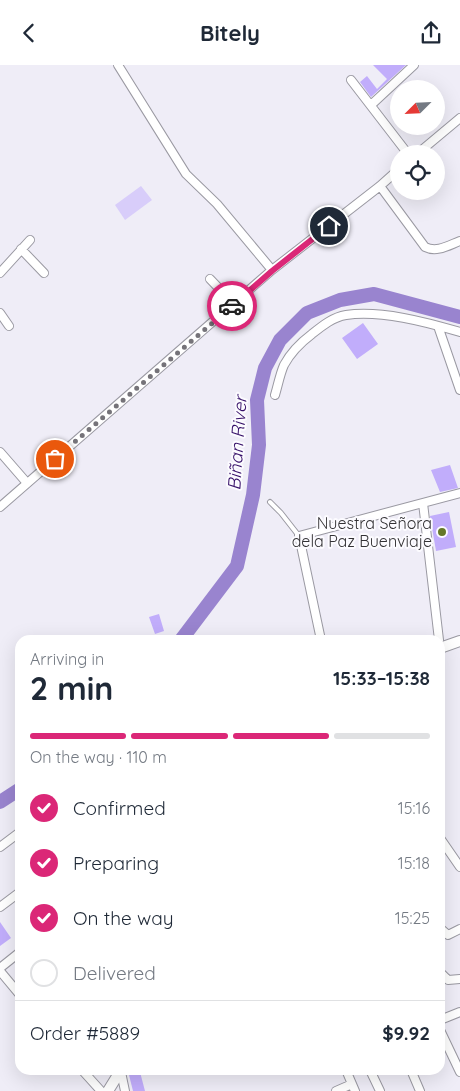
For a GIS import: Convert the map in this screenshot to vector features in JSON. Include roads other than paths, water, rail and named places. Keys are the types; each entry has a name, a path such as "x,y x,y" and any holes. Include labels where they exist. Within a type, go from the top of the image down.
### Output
{"street":[{"path":"118,65 186,174 217,204 272,271"},
{"path":"371,105 414,65"},
{"path":"351,80 401,145"},
{"path":"428,145 460,118"},
{"path":"0,507 234,303 390,177"},
{"path":"380,186 426,247 432,250 438,249 460,241"},
{"path":"0,273 30,240"},
{"path":"21,249 44,273"},
{"path":"210,279 234,303"},
{"path":"0,313 9,326"},
{"path":"275,395 283,367 293,351 300,343 327,323 344,315 386,316 460,332"},
{"path":"438,326 460,390"},
{"path":"0,452 27,483"},
{"path":"320,635 299,536 460,493"},
{"path":"422,503 437,635"},
{"path":"445,646 460,641"},
{"path":"0,847 15,836"},
{"path":"445,845 460,867"},
{"path":"0,907 15,896"},
{"path":"445,932 448,935 460,929"},
{"path":"15,956 0,969 15,988"},
{"path":"445,977 448,980 460,979"},
{"path":"445,1018 460,1012"},
{"path":"445,1040 460,1072"},
{"path":"87,1075 101,1091"},
{"path":"108,1091 118,1075"},
{"path":"122,1075 125,1091"},
{"path":"336,1091 354,1087 348,1075"},
{"path":"372,1075 380,1091"},
{"path":"412,1075 420,1091"}],"lane":[{"path":"270,502 299,536"}],"waterway":[{"name":"Biñan River","path":"185,635 237,566 253,495 259,445 257,400 265,368 280,340 307,313 340,300 374,294 460,317"},
{"name":"Biñan River","path":"0,802 15,792"}],"place":[{"name":"Nuestra Señora dela Paz Buenviaje","path":"442,532"}]}
